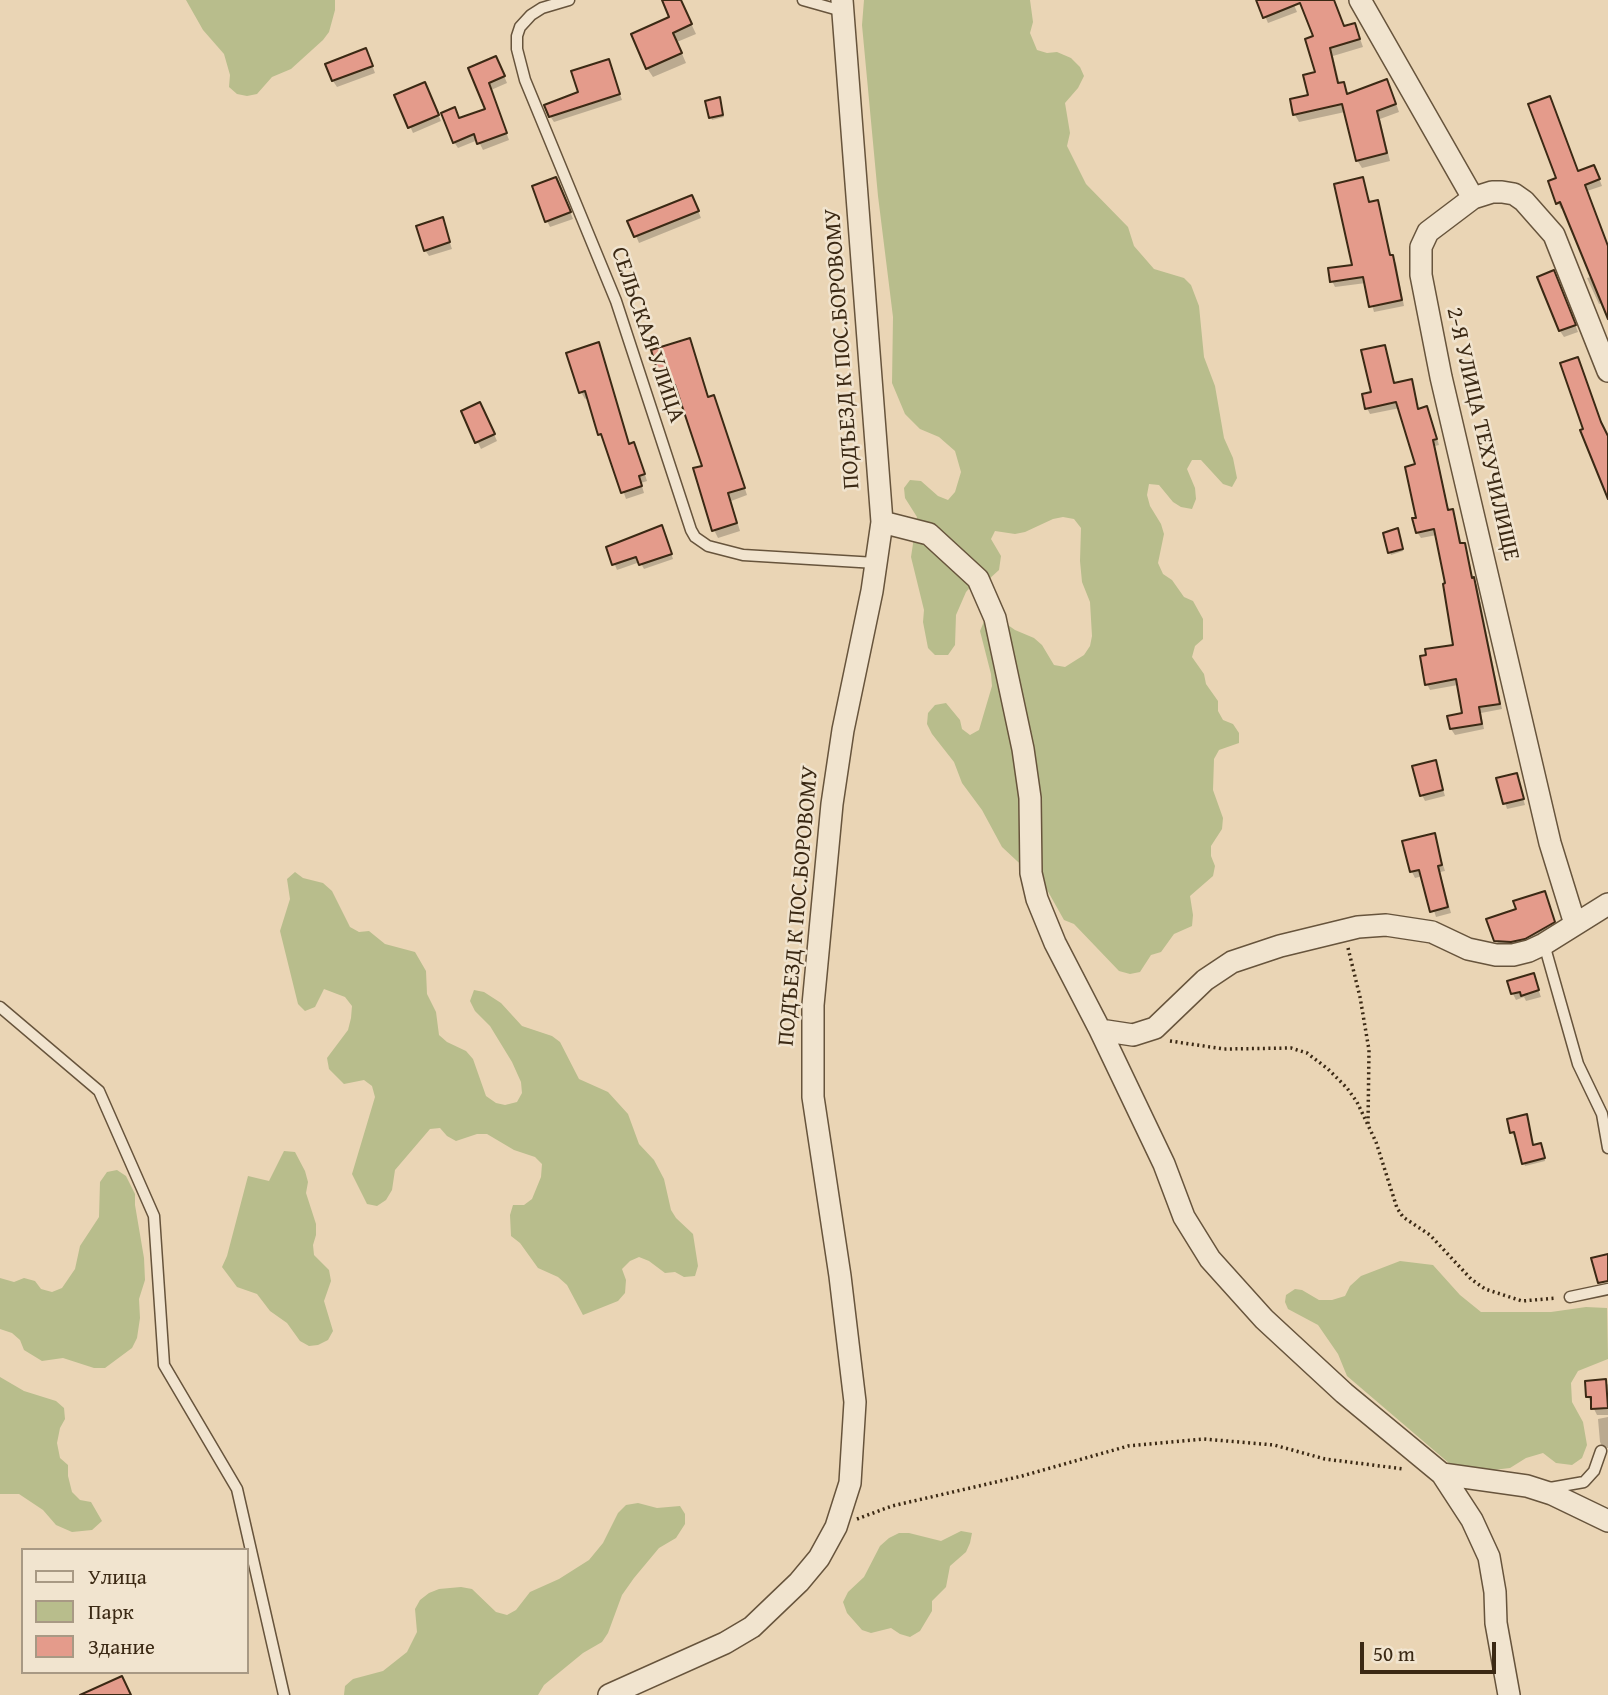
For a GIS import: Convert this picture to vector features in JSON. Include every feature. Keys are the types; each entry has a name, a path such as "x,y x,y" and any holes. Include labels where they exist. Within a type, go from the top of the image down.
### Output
{"street":[{"path":"1360,0 1473,198 1492,192 1514,194 1542,219 1554,235 1608,370"},
{"name":"ПОДЪЕЗД К ПОС.БОРОВОМУ","path":"609,1695 725,1643 751,1627 799,1582 820,1558 836,1527 850,1483 855,1402 840,1276 813,1097 813,1005 832,804 882,522 842,6"},
{"name":"2-Я УЛИЦА ТЕХУЧИЛИЩЕ","path":"1473,198 1428,232 1421,247 1421,275 1441,377 1550,844 1574,925"},
{"path":"882,522 929,534 978,579 983,589 995,618 1023,749 1030,798 1031,873 1037,899 1055,943 1164,1164 1184,1217 1210,1259 1264,1320 1344,1393 1442,1474 1477,1529 1489,1557 1496,1622 1509,1695"},
{"path":"1100,1030 1133,1035 1155,1028 1205,980 1231,962 1280,946 1343,931 1386,925 1432,932 1468,949 1496,955 1513,955 1544,944 1608,904"},
{"path":"1442,1474 1537,1489 1608,1521"}],"lane":[{"name":"СЕЛЬСКАЯ УЛИЦА","path":"569,0 542,8 531,15 520,27 517,49 525,80 616,301 691,530 695,537 708,546 743,555 876,564"},
{"path":"803,0 842,6"},
{"path":"1544,944 1577,1064 1602,1114 1608,1148"},
{"path":"0,1007 99,1091 154,1216 164,1366 237,1489 284,1695"},
{"path":"1570,1297 1608,1289"},
{"path":"1537,1489 1561,1488 1584,1482 1594,1471 1601,1451"}],"path":[{"path":"1343,931 1365,1025 1368,1050 1368,1126"},
{"path":"1164,1040 1224,1049 1300,1049 1322,1064 1347,1088 1377,1142 1397,1208 1403,1217 1440,1244 1471,1279 1492,1292 1522,1301 1570,1297"},
{"path":"836,1527 892,1506 1022,1476 1128,1446 1191,1440 1274,1445 1325,1459 1442,1474"}],"green space":[{"path":"186,0 335,0 335,10 329,32 323,40 291,69 272,77 257,94 247,96 237,94 229,87 230,75 224,54 203,30"},
{"path":"864,0 1030,0 1033,22 1030,33 1037,50 1057,52 1071,58 1084,76 1065,103 1070,133 1067,146 1086,184 1128,227 1134,246 1154,269 1184,278 1191,285 1199,306 1204,357 1215,386 1224,438 1233,458 1237,478 1232,487 1223,484 1201,460 1192,460 1187,469 1195,488 1196,499 1192,509 1173,502 1159,485 1149,484 1147,495 1164,534 1158,563 1163,574 1172,580 1184,597 1193,601 1203,619 1203,639 1195,646 1192,657 1218,701 1218,711 1223,720 1233,724 1239,733 1239,743 1219,750 1214,759 1213,790 1223,818 1222,829 1211,846 1215,866 1213,876 1190,896 1192,926 1174,934 1161,952 1151,955 1140,972 1130,974 1119,971 1074,924 1064,920 1046,888 1002,847 982,810 962,783 954,762 927,724 928,713 935,705 946,703 960,720 962,729 970,735 979,730 992,686 980,631 985,619 998,618 1015,630 1034,638 1042,645 1054,665 1065,667 1084,655 1090,646 1090,602 1082,582 1081,528 1074,519 1053,519 1015,534 995,531 991,539 1001,556 999,570 988,580 975,582 966,592 956,615 955,645 948,655 935,655 928,648 923,622 924,610 911,557 917,517 905,498 904,488 910,480 921,481 938,496 948,500 955,492 961,472 955,451 939,437 920,429 905,414 892,383 893,317 878,196 862,25"},
{"path":"295,872 303,878 323,883 332,891 350,927 359,932 369,931 385,944 415,952 426,971 427,994 436,1012 439,1035 466,1051 473,1059 486,1096 496,1103 505,1105 517,1102 522,1093 521,1082 490,1026 475,1011 470,1001 474,990 484,992 501,1003 522,1026 552,1036 560,1042 579,1079 608,1092 628,1114 639,1144 654,1160 664,1179 671,1210 693,1234 698,1266 695,1276 665,1273 639,1257 622,1269 626,1280 625,1293 618,1301 583,1315 567,1285 558,1277 538,1268 520,1243 511,1236 510,1215 513,1205 524,1205 532,1199 541,1177 542,1164 535,1157 514,1150 487,1134 477,1134 456,1141 440,1128 430,1129 395,1170 392,1190 386,1200 377,1206 367,1204 352,1174 375,1097 372,1086 364,1080 344,1084 329,1069 327,1058 348,1030 351,1018 352,1006 345,997 324,989 315,1007 305,1011 298,1004 280,931 290,899 287,879"},
{"path":"284,1151 295,1152 305,1171 308,1182 306,1193 316,1224 314,1255 329,1270 331,1281 324,1301 333,1331 328,1340 318,1345 309,1346 300,1341 287,1323 270,1311 257,1294 237,1287 222,1267 248,1176 269,1181"},
{"path":"117,1170 126,1176 135,1194 144,1258 145,1280 139,1299 137,1338 132,1348 105,1368 94,1368 63,1358 42,1361 24,1350 20,1340 12,1333 0,1329 0,1278 14,1282 24,1278 35,1281 41,1289 52,1292 62,1288 75,1269 80,1246 99,1217 100,1182 107,1172"},
{"path":"1400,1261 1433,1265 1460,1295 1481,1312 1551,1312 1586,1307 1607,1308 1608,1359 1578,1371 1571,1383 1572,1402 1583,1422 1587,1445 1582,1458 1572,1465 1556,1463 1543,1453 1526,1458 1510,1468 1485,1471 1450,1464 1347,1376 1338,1354 1318,1325 1288,1309 1285,1302 1286,1295 1295,1289 1319,1300 1345,1296 1350,1286 1361,1276"},
{"path":"0,1377 24,1391 56,1401 64,1408 65,1419 57,1443 60,1458 68,1465 72,1492 80,1500 91,1502 102,1521 92,1530 72,1532 56,1525 43,1510 19,1494 0,1494"},
{"path":"638,1503 657,1508 680,1506 685,1514 685,1524 676,1538 659,1548 622,1595 602,1642 583,1653 544,1685 538,1695 344,1695 345,1686 353,1679 383,1671 407,1652 417,1632 415,1609 420,1600 429,1593 439,1589 472,1589 496,1612 507,1615 516,1610 530,1592 559,1579 589,1560 603,1543 618,1513 626,1505"},
{"path":"961,1531 972,1533 970,1543 966,1552 950,1566 946,1587 932,1601 932,1611 920,1631 910,1637 891,1628 871,1633 862,1630 847,1613 843,1602 848,1592 864,1577 880,1546 889,1538 899,1533 909,1533 941,1541"}],"building":[{"path":"662,0 681,0 692,24 673,33 682,53 646,69 631,34 669,17"},
{"path":"1256,0 1334,0 1344,26 1355,23 1360,39 1330,48 1338,83 1344,82 1347,94 1387,79 1396,104 1377,111 1387,153 1356,161 1342,104 1293,115 1290,99 1308,95 1303,75 1315,72 1305,39 1313,36 1300,3 1263,18"},
{"path":"366,48 373,66 332,81 325,64"},
{"path":"496,56 505,76 489,83 507,133 477,144 474,134 453,143 441,113 455,107 459,118 485,109 468,68"},
{"path":"609,59 620,94 549,117 544,105 578,92 571,71"},
{"path":"425,82 439,115 408,128 394,95"},
{"path":"1550,96 1578,171 1594,165 1600,179 1585,185 1608,246 1608,319 1560,202 1556,204 1548,181 1556,178 1528,104"},
{"path":"720,97 723,115 709,118 705,101"},
{"path":"556,177 571,212 545,222 532,186"},
{"path":"1363,177 1369,202 1378,200 1402,300 1369,307 1363,277 1330,282 1328,268 1352,265 1334,184"},
{"path":"692,195 699,211 634,237 627,221"},
{"path":"443,217 450,242 424,251 416,226"},
{"path":"1554,270 1576,325 1559,331 1537,277"},
{"path":"690,338 708,397 714,395 745,488 728,493 737,523 712,531 693,468 702,466 675,385 663,388 651,350"},
{"path":"599,342 629,444 634,442 645,474 639,476 642,486 621,493 601,434 598,435 585,391 579,393 566,353"},
{"path":"1385,345 1394,383 1412,379 1418,409 1427,406 1437,439 1433,440 1448,510 1453,509 1460,543 1465,543 1472,578 1474,577 1500,704 1479,707 1482,724 1450,729 1447,716 1462,713 1456,679 1425,685 1420,656 1426,655 1425,649 1453,645 1443,584 1445,583 1434,529 1416,533 1412,518 1416,518 1405,467 1415,464 1396,402 1365,409 1362,394 1371,392 1361,350"},
{"path":"1578,357 1608,436 1608,499 1580,430 1583,429 1560,363"},
{"path":"480,402 495,434 475,443 461,411"},
{"path":"662,525 672,554 639,565 636,557 612,565 606,547"},
{"path":"1398,528 1403,549 1388,553 1383,533"},
{"path":"1436,760 1443,790 1420,796 1412,766"},
{"path":"1517,773 1524,799 1503,804 1496,778"},
{"path":"1435,833 1442,865 1438,866 1448,907 1430,912 1419,870 1410,872 1402,841"},
{"path":"1545,891 1555,922 1525,939 1494,941 1486,919 1516,909 1513,901"},
{"path":"1534,973 1539,990 1521,996 1520,992 1511,994 1507,981"},
{"path":"1527,1114 1533,1145 1541,1143 1545,1158 1522,1164 1514,1132 1510,1133 1507,1119"},
{"path":"1608,1254 1608,1281 1598,1283 1591,1258"},
{"path":"1606,1379 1608,1408 1591,1409 1591,1397 1586,1397 1585,1381"},
{"path":"122,1676 131,1695 80,1695"}]}
